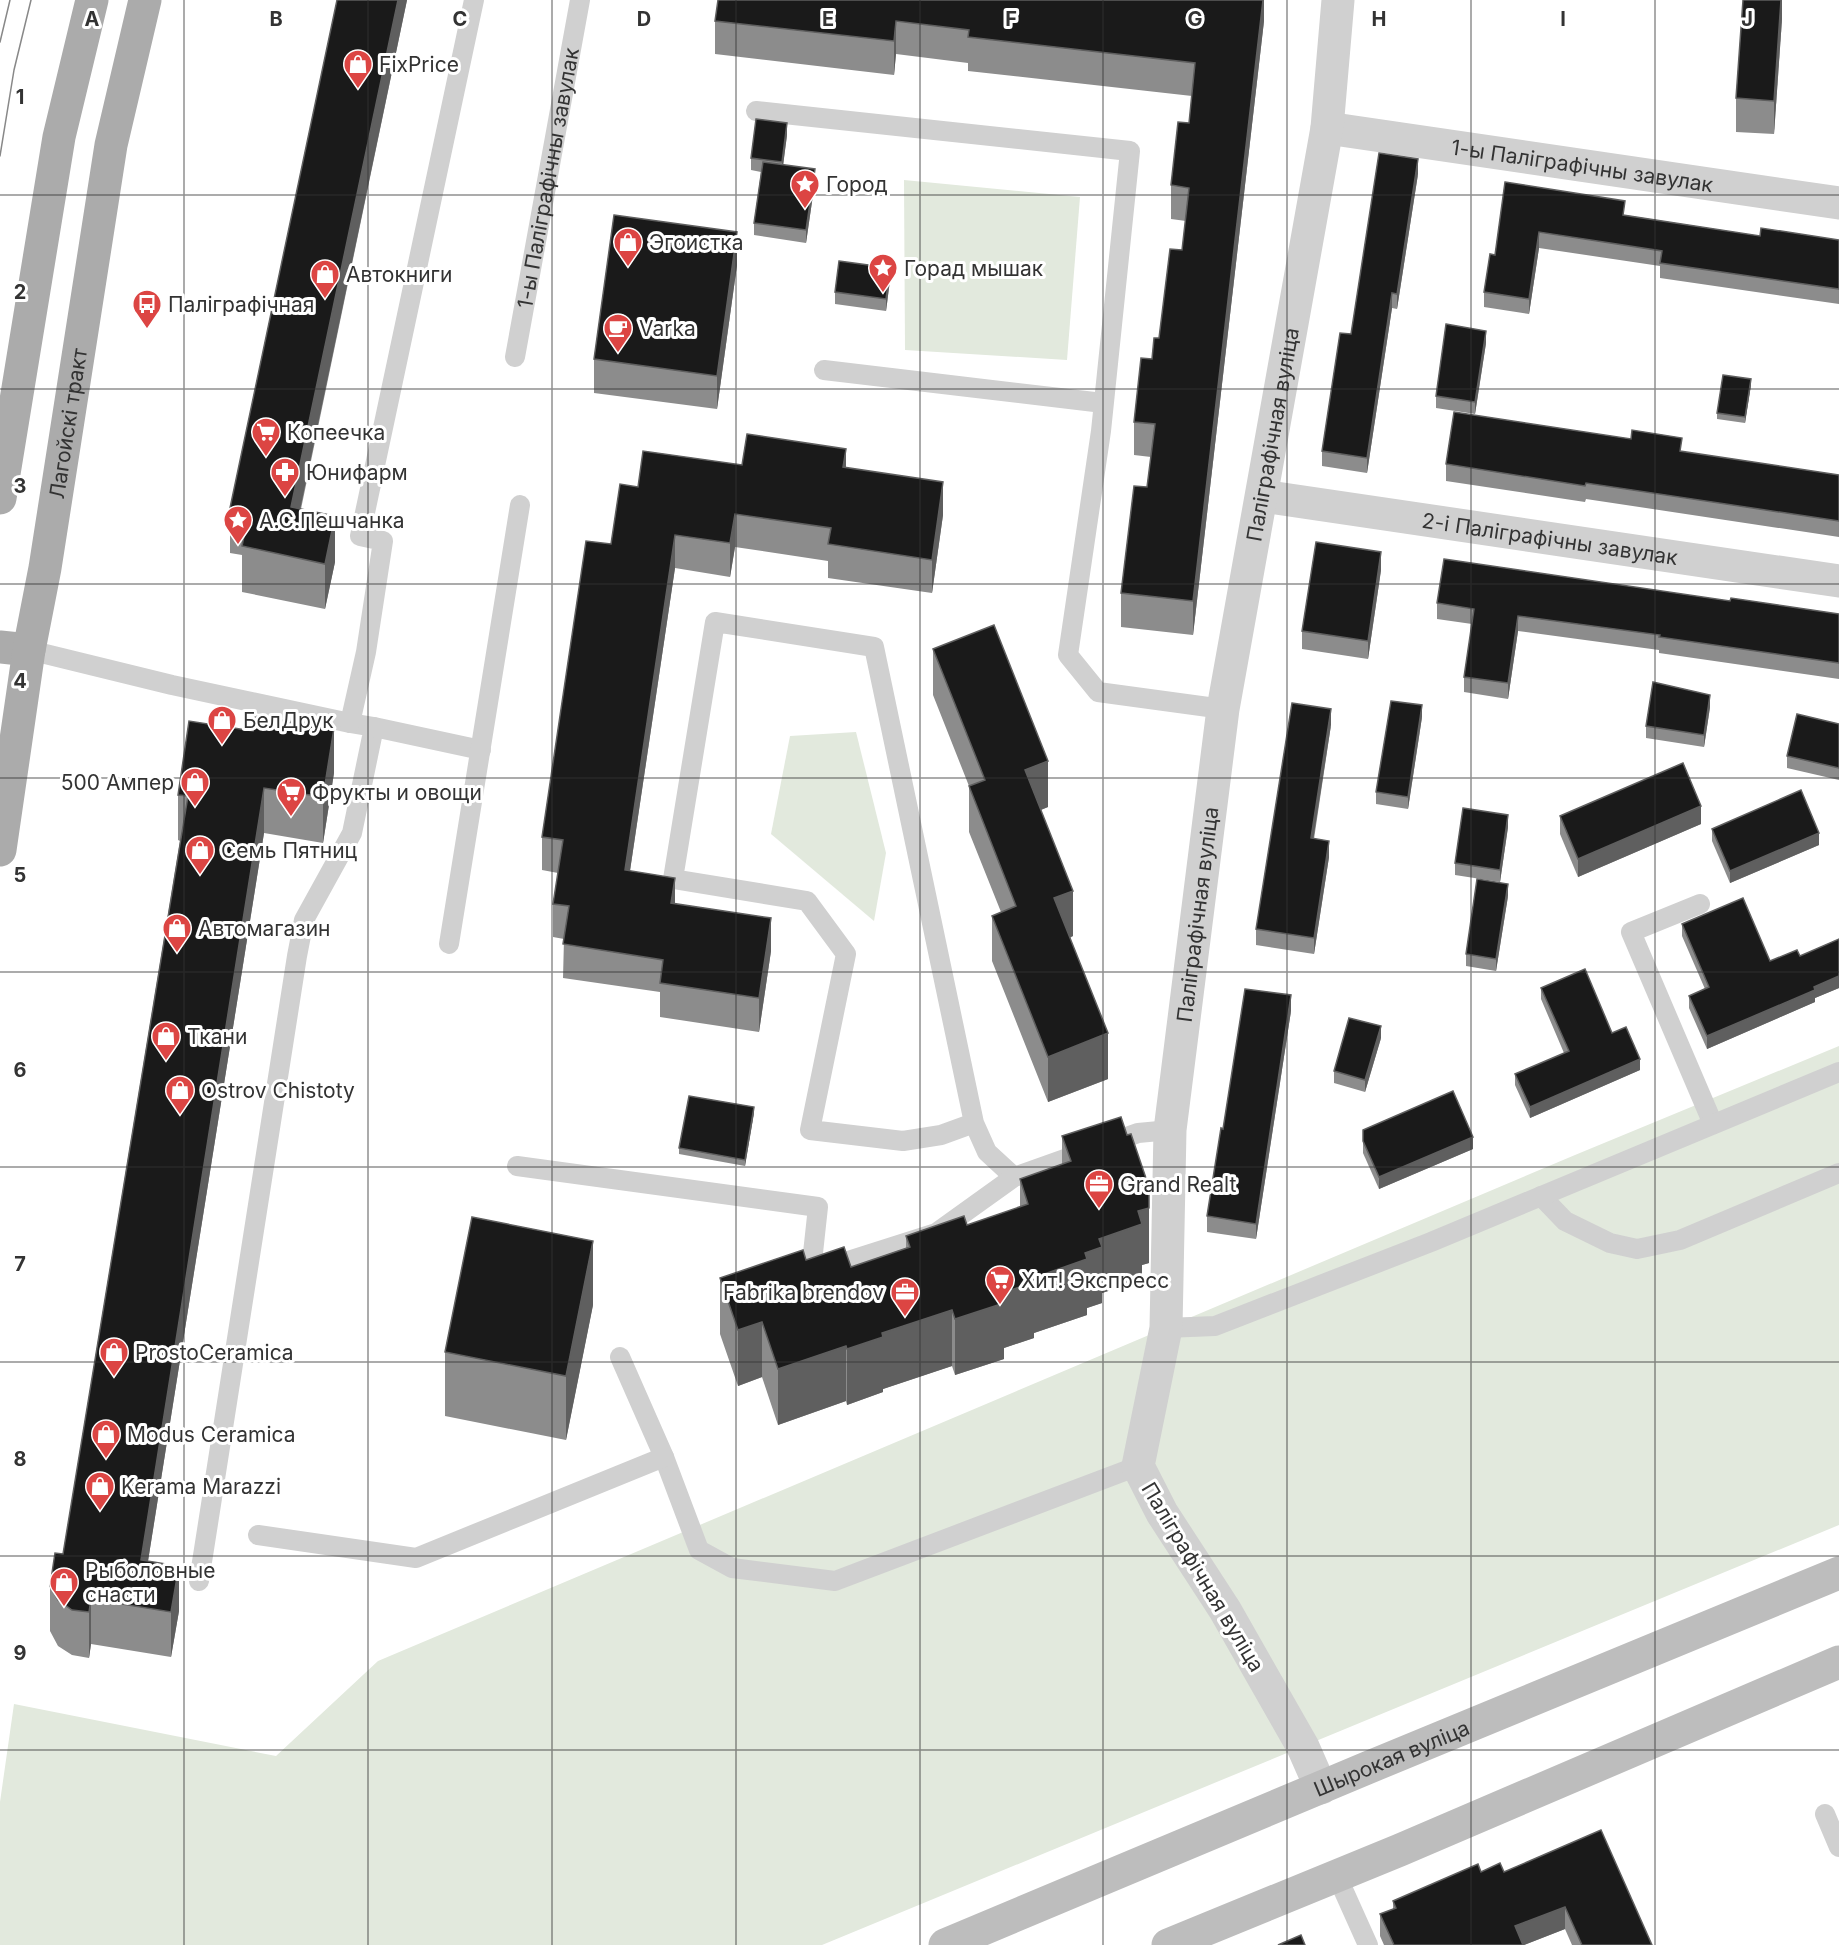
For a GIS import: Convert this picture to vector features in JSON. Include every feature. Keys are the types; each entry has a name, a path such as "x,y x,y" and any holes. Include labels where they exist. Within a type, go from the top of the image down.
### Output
{"main road":[{"path":"0,498 59,137 92,0"},
{"name":"Лагойскі тракт","path":"0,850 15,648 45,567 111,145 145,0"},
{"name":"Шырокая вуліца","path":"945,1945 1839,1573"},
{"path":"1168,1945 1337,1876 1839,1662"}],"street":[{"name":"Паліграфічная вуліца","path":"1321,1788 1292,1728 1225,1610 1162,1513 1138,1466 1166,1328 1170,1130 1223,709 1327,128 1338,0"},
{"name":"1-ы Паліграфічны завулак","path":"1327,128 1839,203"},
{"name":"2-і Паліграфічны завулак","path":"1262,496 1839,581"}],"lane":[{"path":"350,723 366,652 383,540 360,536 474,0"},
{"name":"1-ы Паліграфічны завулак","path":"515,357 580,0"},
{"path":"756,111 1130,151 1097,461 1068,655 1098,692 1223,709"},
{"path":"824,370 1103,403"},
{"path":"449,944 520,505"},
{"path":"974,1124 941,1135 903,1141 810,1130 846,954 807,901 673,879 715,622 874,647 974,1124 987,1152 1014,1177"},
{"path":"15,648 172,685 481,750"},
{"path":"199,1581 300,938 304,920 352,833 374,727"},
{"path":"1700,904 1631,932 1713,1124"},
{"path":"1166,1328 1215,1326 1431,1242 1839,1072"},
{"path":"517,1166 818,1207 812,1262 823,1269 936,1233 1014,1177 1138,1133 1170,1130"},
{"path":"1541,1196 1565,1221 1610,1243 1637,1249 1680,1240 1839,1173"},
{"path":"620,1357 664,1457 699,1550 732,1568 835,1581 1138,1466"},
{"path":"258,1535 416,1558 664,1457"},
{"path":"1825,1814 1839,1847"},
{"path":"1337,1876 1368,1945"}],"shaded area":[{"path":"904,180 1080,197 1067,360 905,350"},
{"path":"856,732 886,853 874,921 771,834 790,736"},
{"path":"1839,1046 1839,1525 822,1945 0,1945 0,1802 14,1704 276,1756 378,1661 1575,1155"}],"building":[{"path":"337,0 398,0 291,507 335,516 325,564 242,546 249,512 230,508"},
{"path":"718,0 1263,0 1193,601 1121,593 1134,486 1147,487 1155,424 1134,422 1141,358 1152,359 1154,338 1159,338 1170,249 1182,250 1189,188 1171,185 1178,122 1189,123 1195,63 968,37 969,30 896,21 894,41 715,21"},
{"path":"1743,0 1781,0 1774,101 1736,98"},
{"path":"756,119 787,123 782,162 751,158"},
{"path":"1379,153 1418,159 1397,294 1392,293 1367,458 1322,451 1340,333 1351,334"},
{"path":"763,162 815,169 806,230 754,223"},
{"path":"1505,182 1625,201 1623,215 1760,236 1761,228 1839,240 1839,289 1660,263 1662,251 1539,232 1529,299 1484,292 1490,254 1495,255"},
{"path":"614,215 737,232 717,376 594,359"},
{"path":"839,261 890,268 886,299 835,292"},
{"path":"1446,324 1486,331 1475,402 1436,396"},
{"path":"1723,375 1751,379 1745,417 1717,413"},
{"path":"1454,412 1631,439 1632,430 1682,438 1680,451 1839,475 1839,521 1586,483 1585,486 1446,464"},
{"path":"747,434 846,449 843,467 943,482 932,560 828,544 831,528 735,514 730,543 675,535 625,870 675,878 671,903 771,918 759,998 660,983 663,960 563,944 569,906 553,904 563,840 542,837 586,541 611,544 620,484 638,487 643,451 742,465"},
{"path":"1316,542 1381,552 1368,641 1302,631"},
{"path":"1444,559 1730,601 1731,598 1839,614 1839,663 1518,616 1508,683 1464,677 1474,609 1437,603"},
{"path":"994,625 1048,761 1025,770 1073,891 1054,898 1108,1033 1048,1057 992,916 1016,906 969,786 985,780 933,649"},
{"path":"1653,682 1710,695 1704,735 1646,726"},
{"path":"1391,701 1422,705 1408,797 1376,792"},
{"path":"1292,703 1331,709 1311,838 1329,841 1314,938 1256,929"},
{"path":"1797,714 1839,724 1839,768 1787,756"},
{"path":"255,716 334,728 323,797 264,788 141,1560 179,1566 171,1612 91,1599 89,1612 72,1610 58,1600 50,1586 55,1553 63,1554 188,796 178,795 189,721 253,731"},
{"path":"1683,763 1701,806 1578,859 1560,816"},
{"path":"1801,790 1819,833 1730,871 1712,829"},
{"path":"1463,808 1508,815 1500,870 1455,863"},
{"path":"1477,879 1508,884 1496,959 1466,954"},
{"path":"1743,898 1770,961 1797,950 1800,956 1839,939 1839,976 1814,987 1815,990 1707,1036 1689,996 1709,987 1682,924"},
{"path":"1585,969 1612,1033 1626,1027 1640,1059 1530,1107 1515,1074 1569,1051 1541,988"},
{"path":"1245,989 1291,995 1256,1224 1207,1216"},
{"path":"1349,1018 1381,1026 1365,1080 1334,1071"},
{"path":"1453,1091 1473,1137 1379,1177 1363,1141 1363,1130"},
{"path":"689,1096 754,1107 745,1160 679,1148"},
{"path":"1121,1117 1127,1135 1131,1134 1149,1187 1149,1208 1138,1211 1142,1224 1099,1239 1102,1247 1085,1253 1087,1259 1033,1278 1034,1282 1000,1294 1004,1303 955,1319 952,1310 882,1333 883,1337 847,1349 846,1346 778,1369 762,1322 738,1330 720,1278 803,1250 806,1260 844,1247 851,1267 910,1247 906,1236 964,1216 967,1225 1028,1204 1020,1179 1071,1161 1062,1136"},
{"path":"472,1217 593,1241 566,1376 445,1352"},
{"path":"1601,1830 1652,1945 1582,1945 1565,1907 1515,1926 1523,1945 1394,1945 1380,1914 1396,1908 1393,1901 1478,1864 1481,1872 1500,1863 1504,1872"},
{"path":"1301,1935 1305,1945 1278,1945"}],"tram line":[{"path":"0,42 10,0"},
{"path":"0,156 14,70 31,0"}],"place":[{"name":"FixPrice","path":"358,90"},
{"name":"Город","path":"805,210"},
{"name":"Эгоистка","path":"628,268"},
{"name":"Горад мышак","path":"883,294"},
{"name":"Автокниги","path":"325,300"},
{"name":"Паліграфічная","path":"147,330"},
{"name":"Varka","path":"618,354"},
{"name":"Копеечка","path":"266,458"},
{"name":"Юнифарм","path":"285,498"},
{"name":"А.С.Пешчанка","path":"238,546"},
{"name":"БелДрук","path":"222,746"},
{"name":"500 Ампер","path":"195,808"},
{"name":"Фрукты и овощи","path":"291,818"},
{"name":"Семь Пятниц","path":"200,876"},
{"name":"Автомагазин","path":"177,954"},
{"name":"Ткани","path":"166,1062"},
{"name":"Ostrov Chistoty","path":"180,1116"},
{"name":"Grand Realt","path":"1099,1210"},
{"name":"Хит! Экспресс","path":"1000,1306"},
{"name":"Fabrika brendov","path":"905,1318"},
{"name":"ProstoCeramica","path":"114,1378"},
{"name":"Modus Ceramica","path":"106,1460"},
{"name":"Kerama Marazzi","path":"100,1512"},
{"name":"Рыболовные снасти","path":"64,1608"}]}
